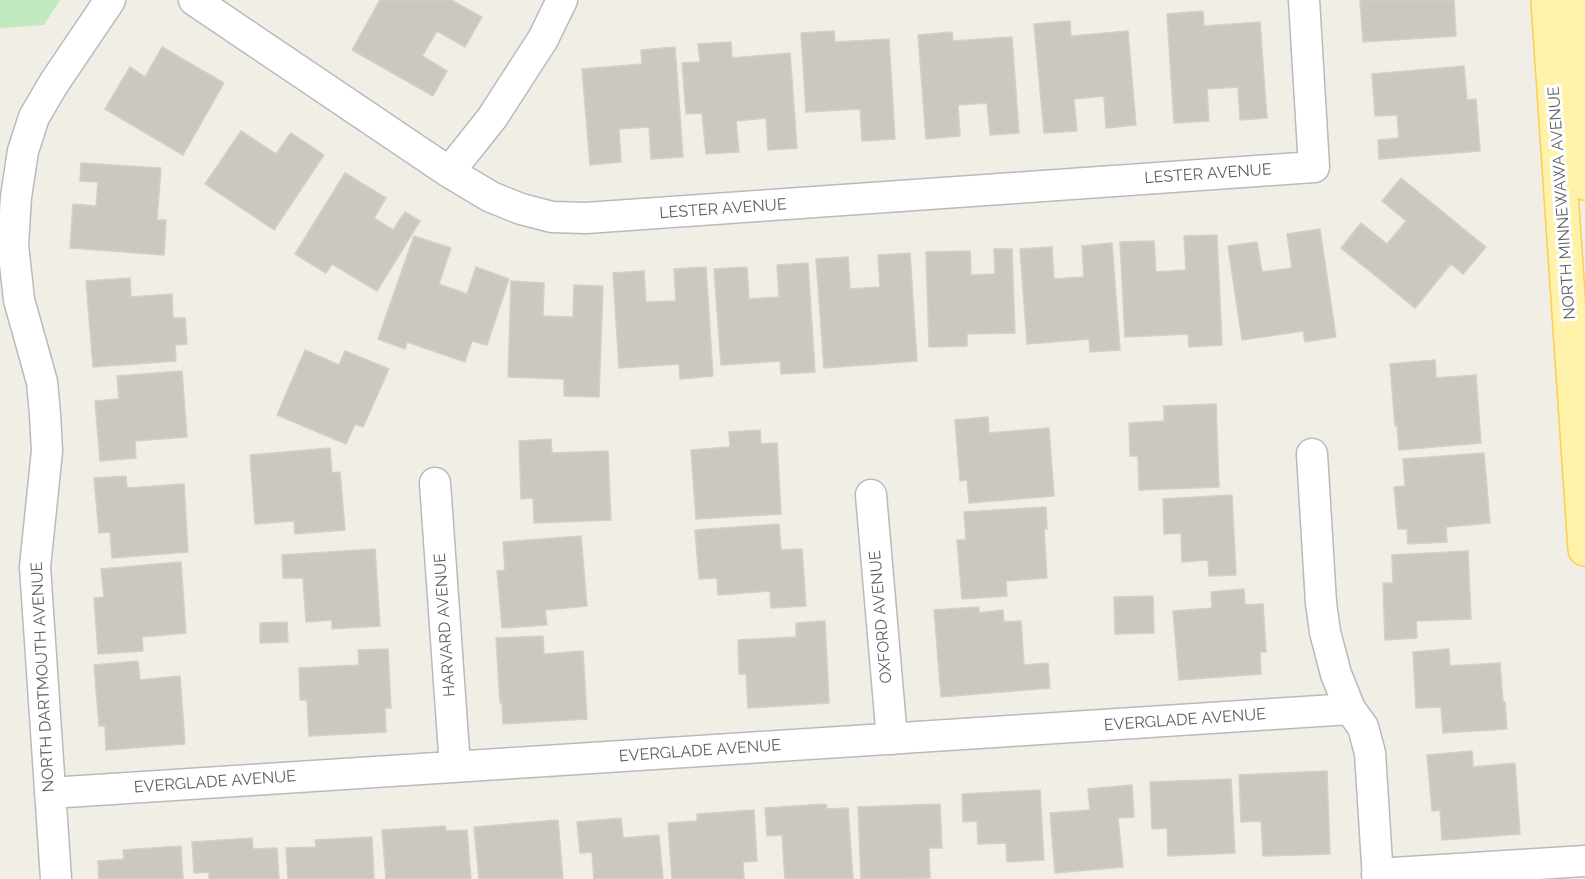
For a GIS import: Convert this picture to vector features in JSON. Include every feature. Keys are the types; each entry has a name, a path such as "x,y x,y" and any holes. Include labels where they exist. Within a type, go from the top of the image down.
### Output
{"main road":[{"name":"NORTH MINNEWAWA AVENUE","path":"1548,0 1585,549"},
{"path":"1573,0 1585,183"}],"street":[{"name":"NORTH DARTMOUTH AVENUE","path":"56,879 35,567 47,451 45,414 42,382 19,300 13,244 16,197 23,151 34,117 110,0"},
{"name":"LESTER AVENUE","path":"194,0 449,172 491,197 552,218 586,218 1314,166 1304,0"},
{"path":"449,172 492,118 543,39 562,0"},
{"path":"1312,454 1325,632 1336,674 1350,709 1363,727 1370,753 1378,877 1585,861"},
{"name":"HARVARD AVENUE","path":"435,483 455,767"},
{"name":"OXFORD AVENUE","path":"871,495 892,739"},
{"name":"EVERGLADE AVENUE","path":"50,793 1350,709"}],"green space":[{"path":"0,0 60,0 44,25 0,28"}],"building":[{"path":"380,0 451,0 482,17 465,47 437,31 422,56 447,71 433,96 352,50"},
{"path":"1360,0 1454,0 1456,36 1363,42"},
{"path":"1203,11 1204,26 1260,22 1267,118 1240,120 1238,87 1207,89 1209,121 1174,123 1167,14"},
{"path":"1070,21 1071,36 1128,31 1136,125 1106,128 1104,96 1074,99 1077,131 1044,133 1034,24"},
{"path":"834,31 835,42 889,39 895,139 862,141 860,109 806,112 801,33"},
{"path":"952,32 953,41 1012,37 1019,133 990,135 987,103 958,105 960,136 926,139 918,35"},
{"path":"731,42 732,58 790,53 797,148 768,150 766,118 736,121 739,152 706,154 702,113 686,114 682,63 700,62 698,44"},
{"path":"162,47 224,83 183,155 105,109 130,67 145,77"},
{"path":"675,47 683,157 651,159 649,127 619,129 621,162 590,165 582,69 642,64 641,50"},
{"path":"1464,66 1467,100 1476,99 1480,151 1379,159 1378,140 1399,138 1397,115 1375,116 1372,74"},
{"path":"241,131 276,154 291,133 324,155 274,230 205,184"},
{"path":"81,163 161,168 157,220 166,220 164,255 70,248 73,204 96,206 98,182 80,181"},
{"path":"345,173 386,198 374,218 393,230 405,212 420,221 377,291 332,264 326,273 295,254"},
{"path":"1401,178 1486,247 1463,274 1451,264 1415,308 1341,248 1361,223 1387,244 1406,221 1382,201"},
{"path":"1320,229 1336,337 1305,342 1303,331 1242,340 1228,246 1257,242 1262,272 1292,268 1287,234"},
{"path":"1217,235 1222,345 1189,347 1188,334 1125,337 1120,242 1154,241 1156,272 1186,270 1184,236"},
{"path":"414,236 451,248 439,284 467,294 476,267 509,279 487,345 472,341 465,362 407,342 405,349 378,339"},
{"path":"1112,243 1120,350 1090,352 1089,339 1027,344 1020,249 1052,247 1054,279 1084,277 1082,246"},
{"path":"994,249 1012,249 1015,333 967,334 967,346 929,347 926,252 970,251 971,275 995,274"},
{"path":"910,253 917,361 824,368 816,259 848,257 850,289 880,287 878,255"},
{"path":"808,263 815,372 781,374 780,361 721,365 714,269 747,267 749,299 779,297 777,265"},
{"path":"706,267 713,376 680,379 679,364 619,368 613,273 644,271 646,302 676,301 674,269"},
{"path":"130,278 131,297 172,294 173,318 185,318 187,344 175,345 176,361 93,367 86,281"},
{"path":"511,281 544,283 543,316 573,317 574,285 603,286 599,397 564,396 564,379 508,377"},
{"path":"305,350 339,365 345,351 389,369 363,427 355,424 346,444 277,415"},
{"path":"1435,360 1436,378 1476,375 1481,443 1399,450 1390,364"},
{"path":"182,371 187,437 135,441 136,458 100,461 95,401 119,399 117,376"},
{"path":"1216,404 1219,487 1139,490 1138,456 1130,456 1129,423 1164,421 1164,406"},
{"path":"988,417 989,433 1049,428 1054,496 969,503 967,480 960,481 955,420"},
{"path":"760,430 761,444 777,443 781,514 696,519 691,450 730,447 729,432"},
{"path":"551,439 552,453 608,451 611,520 534,523 533,498 521,499 519,441"},
{"path":"330,448 332,473 340,472 345,530 295,534 294,521 255,524 250,455"},
{"path":"1484,453 1490,523 1446,527 1447,542 1408,544 1407,529 1398,529 1394,487 1405,486 1403,459"},
{"path":"126,476 127,488 184,484 188,552 112,558 110,532 99,533 94,478"},
{"path":"1232,495 1236,575 1209,576 1208,560 1182,562 1181,533 1164,534 1163,499"},
{"path":"1046,507 1047,529 1044,529 1047,578 1006,581 1007,596 962,599 957,540 966,540 964,512"},
{"path":"779,524 781,550 802,549 806,606 771,608 770,591 718,595 717,578 699,579 695,530"},
{"path":"581,536 587,606 545,610 547,625 502,628 497,571 505,570 503,542"},
{"path":"375,549 380,626 332,629 332,620 306,622 303,578 283,578 282,555"},
{"path":"1468,551 1471,619 1416,621 1417,638 1385,640 1383,583 1393,583 1392,555"},
{"path":"181,562 186,633 142,637 143,651 98,654 94,598 104,597 101,569"},
{"path":"1244,589 1245,605 1263,604 1266,652 1260,652 1261,674 1179,680 1173,611 1212,608 1211,592"},
{"path":"1153,596 1154,633 1115,634 1114,597"},
{"path":"979,607 979,613 1003,610 1004,622 1021,621 1024,665 1048,663 1050,688 941,697 934,610"},
{"path":"825,621 829,703 748,708 746,674 739,674 738,640 796,637 796,623"},
{"path":"287,622 288,642 260,643 260,623"},
{"path":"543,636 544,654 583,651 587,719 503,724 496,638"},
{"path":"388,649 391,708 385,708 386,732 309,736 307,700 300,700 299,668 359,665 358,650"},
{"path":"1449,649 1450,666 1500,663 1507,729 1443,733 1441,707 1416,708 1413,652"},
{"path":"138,661 140,680 180,676 185,744 106,750 105,726 99,726 94,665"},
{"path":"1472,751 1473,767 1515,763 1520,834 1442,840 1440,810 1432,811 1427,755"},
{"path":"1327,771 1330,854 1263,856 1261,821 1241,822 1239,775"},
{"path":"1231,779 1235,853 1168,856 1167,828 1152,829 1150,782"},
{"path":"1132,785 1134,817 1118,818 1123,867 1055,873 1050,813 1090,810 1088,789"},
{"path":"1040,790 1044,860 1007,862 1006,843 978,844 977,821 963,822 962,794"},
{"path":"826,804 827,809 848,808 853,879 785,879 782,835 767,836 765,808"},
{"path":"940,804 942,848 929,848 930,878 861,879 858,807"},
{"path":"754,810 757,861 743,862 744,879 672,879 668,823 697,821 697,814"},
{"path":"621,818 623,838 659,835 663,879 594,879 592,852 580,853 577,822"},
{"path":"558,820 563,879 479,879 474,827"},
{"path":"445,826 446,831 467,830 471,879 386,879 382,830"},
{"path":"372,837 374,879 288,879 286,848 316,847 315,840"},
{"path":"252,838 253,849 277,848 279,879 209,879 209,872 194,873 192,842"},
{"path":"181,846 183,879 99,879 98,861 124,859 123,850"}]}
